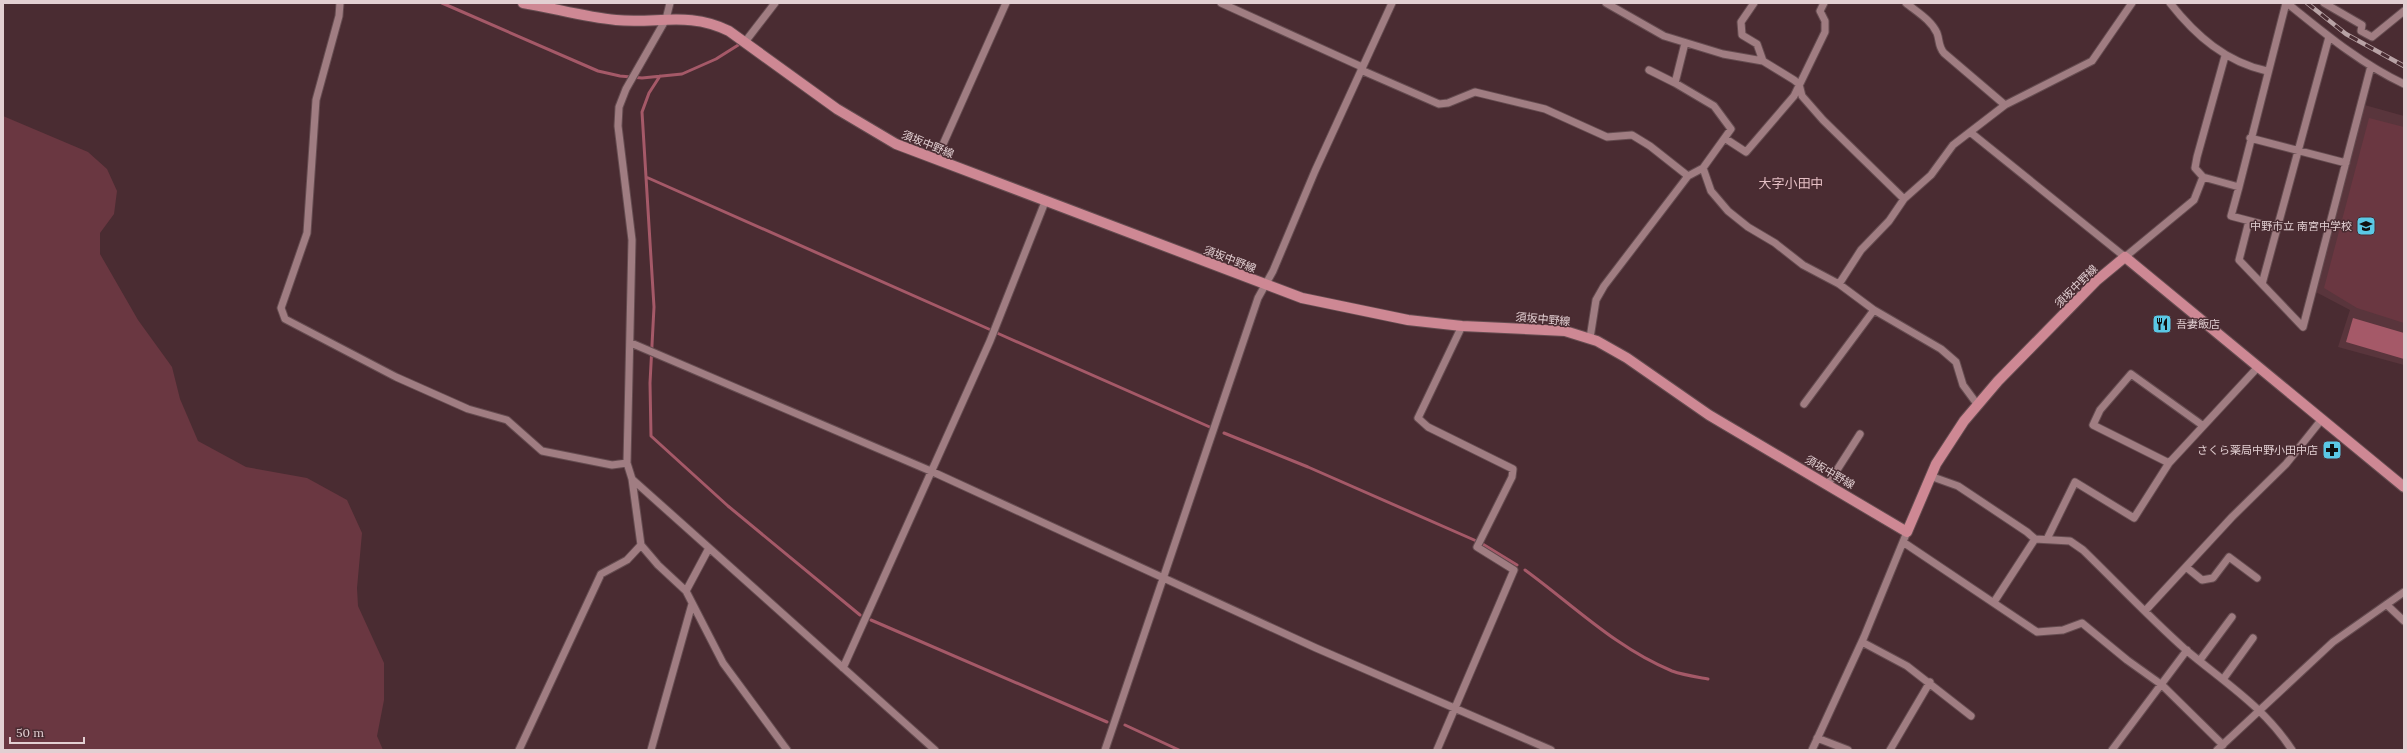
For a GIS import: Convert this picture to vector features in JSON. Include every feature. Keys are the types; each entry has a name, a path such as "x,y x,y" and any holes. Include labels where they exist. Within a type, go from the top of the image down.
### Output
{"main road":[{"name":"須坂中野線","path":"523,3 613,20 638,21 697,19 729,31 852,119 896,144 1045,202 1302,298 1356,311 1408,320 1462,326 1555,330 1590,338 1614,350 1709,416 1828,484 1907,532 1930,476 1949,441 1977,404 2096,281 2125,257"},
{"path":"2125,257 2404,487"}],"street":[{"path":"340,3 339,16 316,100 307,233 281,308 285,319 396,377 468,409 507,420 542,451 612,465 627,463"},
{"path":"670,3 666,19 626,89 618,107 618,126 628,196 632,240 627,463 632,479 641,545 658,565 686,591 723,663 788,750"},
{"path":"745,42 775,3"},
{"path":"936,160 1006,3"},
{"path":"1221,3 1439,104 1448,103 1475,92 1545,109 1606,137 1632,135 1650,146 1688,176"},
{"path":"1104,750 1258,298 1392,3"},
{"path":"1606,3 1664,36 1723,54 1763,61 1799,84 1802,96 1823,120 1904,199"},
{"path":"1754,3 1740,22 1742,35 1757,44 1763,61"},
{"path":"1726,139 1746,152 1794,96 1825,32 1825,21 1820,11 1824,3"},
{"path":"1906,3 1931,23 1938,34 1939,46 1944,53 2005,105"},
{"path":"1839,284 1861,250 1889,221 1904,199 1930,174 1954,145 2005,105 2092,61 2132,3"},
{"path":"2170,3 2185,22 2225,56 2246,66 2267,71"},
{"path":"2276,228 2231,216 2267,71 2286,3 2329,37 2371,66 2404,84"},
{"path":"2328,4 2362,25 2361,31 2372,37 2404,11"},
{"path":"2262,284 2329,37"},
{"path":"1675,83 1685,43"},
{"path":"2225,56 2195,168 2203,177 2239,187"},
{"path":"2249,221 2239,260 2302,327 2371,66"},
{"path":"1590,338 1596,300 1604,286 1688,176 1703,168 1726,139 1731,129 1714,106 1675,83 1649,70"},
{"path":"1970,132 2125,257 2194,200 2203,177"},
{"path":"2250,138 2346,163"},
{"path":"1703,168 1711,191 1728,211 1803,265 1839,284 1874,310 1941,348 1956,362 1963,385 1977,404"},
{"path":"843,668 990,341 1045,202"},
{"path":"1804,404 1874,310"},
{"path":"1437,750 1514,570 1477,547 1512,477 1512,469 1428,427 1418,418 1462,326"},
{"path":"630,342 932,472 1316,648 1551,750"},
{"path":"2047,539 2075,482 2134,518 2169,463 2202,425 2258,367"},
{"path":"2169,463 2093,426 2100,410 2131,374 2202,425"},
{"path":"2145,612 2286,464 2322,419"},
{"path":"1828,484 1860,434"},
{"path":"1930,476 1958,486 2028,532 2035,539 2070,541 2082,550 2145,612 2187,650 2224,678 2260,709 2279,729 2292,750"},
{"path":"632,479 935,750"},
{"path":"1812,750 1862,642 1907,532"},
{"path":"1994,602 2035,539"},
{"path":"1902,542 2037,632 2063,630 2082,623 2127,660 2162,685 2220,747 2333,642 2404,592"},
{"path":"519,750 601,574 627,560 641,545"},
{"path":"686,591 709,548"},
{"path":"2186,568 2202,580 2213,578 2230,557 2257,578"},
{"path":"652,750 692,604"},
{"path":"2387,605 2404,621"},
{"path":"2200,660 2232,617"},
{"path":"2224,678 2253,638"},
{"path":"1862,642 1907,666 1930,682 1971,716"},
{"path":"2112,750 2187,650"},
{"path":"1890,750 1930,682"},
{"path":"1817,738 1848,750"}],"shaded area":[{"name":"中野市立 南宮中学校","path":"2361,104 2404,116 2404,365 2338,347 2350,310 2312,290"},
{"path":"3,116 88,152 107,169 117,191 114,214 100,233 100,254 138,320 172,367 180,399 198,441 246,467 307,478 347,500 362,533 357,588 358,606 384,663 384,700 377,736 383,750 3,750"},
{"name":"中野市立 南宮中学校","path":"2369,118 2404,127 2404,323 2357,308 2324,288"},
{"path":"2353,318 2404,333 2404,359 2346,342"}],"waterway":[{"path":"442,3 598,71 620,76 642,78 682,74 716,59 743,42"},
{"path":"660,76 649,93 642,112 654,307 650,383 651,436 728,506 860,615"},
{"path":"646,177 991,330"},
{"path":"997,333 1212,428"},
{"path":"1224,433 1308,467 1481,543 1517,565"},
{"path":"1525,570 1596,625 1632,650 1672,671 1708,679"},
{"path":"871,620 1107,722"},
{"path":"1125,725 1179,750"}],"railway":[{"path":"2307,3 2346,34 2404,66"}],"place":[{"name":"中野市立 南宮中学校","path":"2366,226"},
{"name":"吾妻飯店","path":"2162,324"},
{"name":"さくら薬局中野小田中店","path":"2332,450"}],"district":[{"name":"大字小田中","path":"1791,183"}]}
